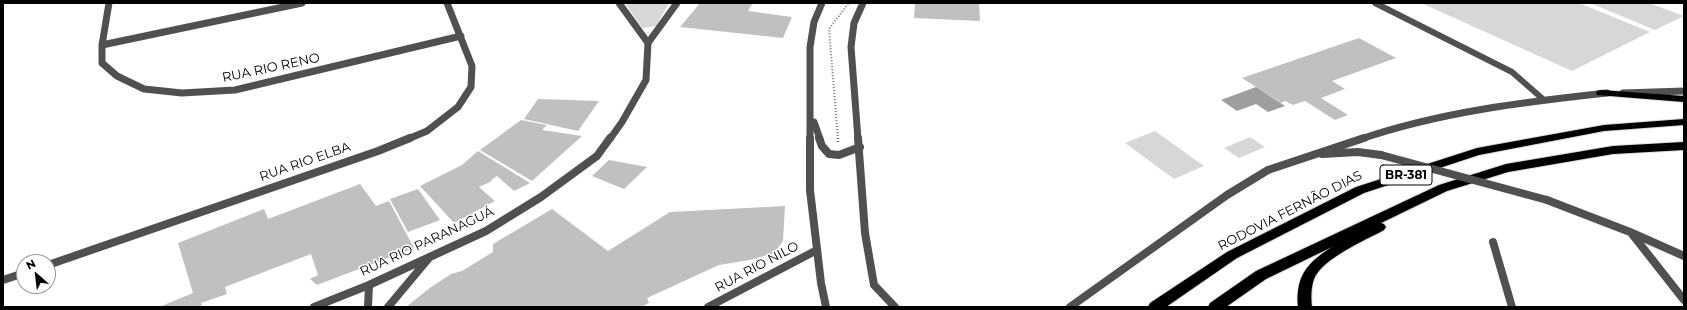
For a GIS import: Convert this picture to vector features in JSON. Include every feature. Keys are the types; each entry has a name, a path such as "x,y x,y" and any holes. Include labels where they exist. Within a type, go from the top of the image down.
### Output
{"highway":[{"path":"1601,93 1684,99"},
{"name":"RODOVIA FERNÃO DIAS","path":"1155,307 1232,255 1360,190 1477,152 1604,128 1684,122"},
{"name":"BR-381","path":"1215,307 1261,275 1443,188 1506,168 1613,150 1684,146"},
{"path":"1305,307 1304,298 1307,279 1319,264 1333,252 1439,195 1443,188"}],"street":[{"name":"RUA RIO RENO","path":"109,3 102,45 102,63 117,76 144,88 182,93 235,90 461,36"},
{"path":"102,45 302,3"},
{"name":"RUA RIO ELBA","path":"56,262 378,151 427,131 458,107 471,87 472,66 447,3"},
{"path":"619,3 648,43 677,3"},
{"path":"822,3 814,22 810,47 810,190 826,307"},
{"path":"863,3 854,23 851,48 860,147 865,233 874,285 895,307"},
{"name":"RUA RIO PARANAGUÁ","path":"314,307 486,231 541,197 597,156 622,122 646,80 648,43"},
{"path":"1070,307 1227,195 1268,170 1311,154 1378,133 1426,121 1544,100 1601,93 1684,91"},
{"path":"811,113 822,146 829,154 839,155 860,147"},
{"path":"1311,154 1358,152 1381,155 1548,200 1630,232 1684,256"},
{"path":"1630,232 1684,300"},
{"path":"1493,242 1512,307"},
{"name":"RUA RIO NILO","path":"708,307 817,250"},
{"path":"388,307 431,256"},
{"path":"3,280 16,276"},
{"path":"368,307 369,284"}],"lane":[{"path":"1375,3 1512,72 1544,100"}],"path":[{"path":"836,154 838,144 829,29 849,3"}],"shaded area":[{"path":"625,3 669,3 656,26 642,28"},
{"path":"1421,3 1579,3 1650,32 1572,71"},
{"path":"1590,3 1649,3 1684,16 1655,30"},
{"path":"1256,87 1285,106 1268,112 1256,104 1237,111 1221,100"},
{"path":"1155,131 1204,166 1174,179 1125,143"},
{"path":"1250,137 1265,147 1239,158 1224,148"}],"building":[{"path":"700,3 753,3 748,11 792,17 783,38 680,27"},
{"path":"915,3 979,3 980,21 914,18"},
{"path":"1359,38 1396,58 1332,81 1345,89 1321,98 1348,115 1335,120 1305,101 1293,105 1285,101 1281,103 1242,78"},
{"path":"538,99 599,101 578,131 524,119"},
{"path":"521,120 547,125 542,130 582,136 532,181 480,150"},
{"path":"478,151 530,183 514,191 497,176 491,180 492,181 479,187 495,201 454,223 420,186 462,165"},
{"path":"609,160 647,167 624,189 592,176"},
{"path":"360,184 376,206 389,201 414,248 317,285 310,279 318,275 311,254 225,287 227,294 201,303 202,307 159,307 193,293 178,243 264,209 268,219"},
{"path":"418,189 440,220 408,232 390,199"},
{"path":"785,206 783,241 774,253 750,260 719,265 647,298 649,303 641,307 406,307 431,287 451,274 462,271 493,252 493,244 552,209 608,251 670,212"}]}
